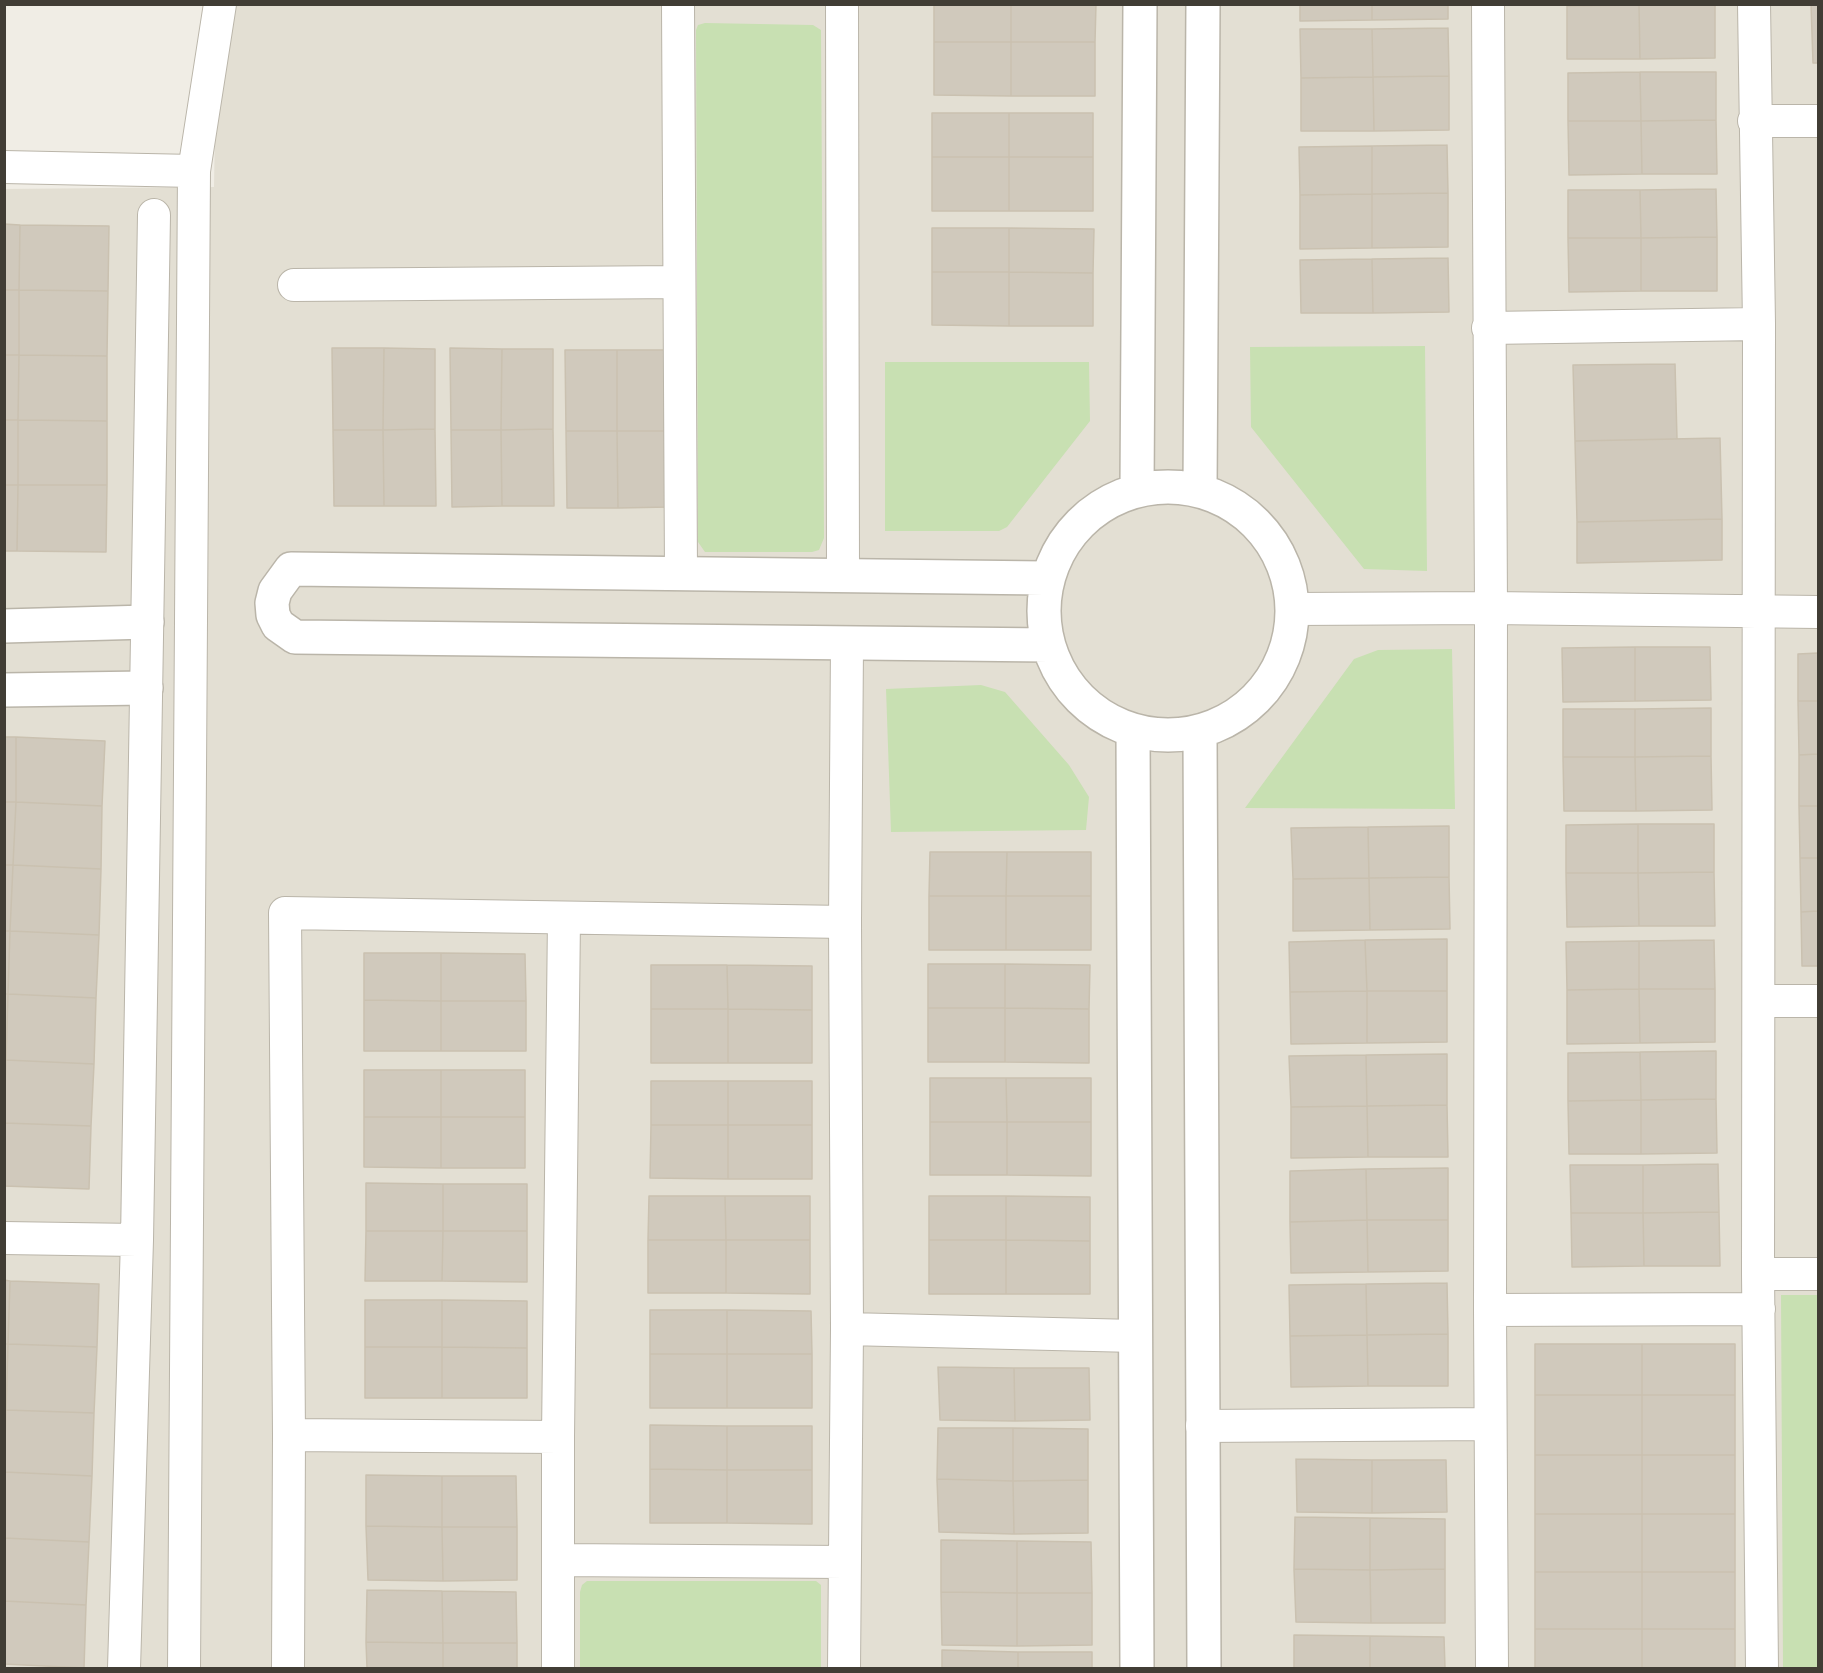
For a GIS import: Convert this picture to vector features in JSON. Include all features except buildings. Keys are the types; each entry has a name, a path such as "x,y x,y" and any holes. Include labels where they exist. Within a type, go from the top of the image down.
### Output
{"street":[{"path":"184,1668 194,171 220,4"},
{"path":"678,4 681,573"},
{"path":"842,4 843,575"},
{"path":"1137,489 1140,4"},
{"path":"1200,490 1203,4"},
{"path":"1488,4 1491,608 1491,1668"},
{"path":"1754,4 1754,121 1759,324 1758,1275 1762,1668"},
{"path":"1754,121 1818,121"},
{"path":"4,166 194,171"},
{"path":"124,1668 137,1240 154,215"},
{"path":"294,285 679,282"},
{"path":"1488,328 1759,324"},
{"path":"1174,486 1200,490 1230,502 1255,522 1275,548 1287,578 1292,609 1288,641 1277,671 1257,696 1228,721 1200,734 1171,736 1133,731 1090,708 1067,684 1048,645 1044,578 1067,536 1089,513 1117,496 1137,489 1174,486"},
{"path":"1044,578 291,569 275,591 272,603 273,615 278,625 295,637 1048,645"},
{"path":"1292,609 1491,608 1818,612"},
{"path":"4,626 147,622"},
{"path":"844,1668 847,1329 845,922 847,644"},
{"path":"4,690 146,688"},
{"path":"1133,731 1137,1668"},
{"path":"1200,734 1204,1668"},
{"path":"288,1668 290,1435 285,913 845,922"},
{"path":"558,1668 558,1437 564,918"},
{"path":"1760,1001 1818,1001"},
{"path":"4,1238 137,1240"},
{"path":"1758,1275 1818,1274"},
{"path":"1490,1310 1759,1309"},
{"path":"847,1329 1135,1336"},
{"path":"1202,1426 1490,1424"},
{"path":"290,1435 558,1437"},
{"path":"558,1560 844,1562"}],"shaded area":[{"path":"217,5 1818,5 1818,1668 5,1668 4,189 214,187"}],"green space":[{"path":"705,23 813,25 821,30 824,538 819,550 812,552 705,552 698,542 696,30 698,25"},
{"path":"1425,346 1427,571 1364,569 1251,427 1250,347"},
{"path":"885,362 1089,362 1090,421 1007,527 999,531 885,531"},
{"path":"1452,649 1455,809 1245,808 1354,659 1378,650"},
{"path":"981,685 1005,692 1069,765 1089,797 1086,830 891,832 886,689"},
{"path":"1781,1295 1818,1295 1818,1668 1783,1668"},
{"path":"587,1581 816,1581 821,1585 821,1668 580,1668 580,1592 582,1585"}]}
